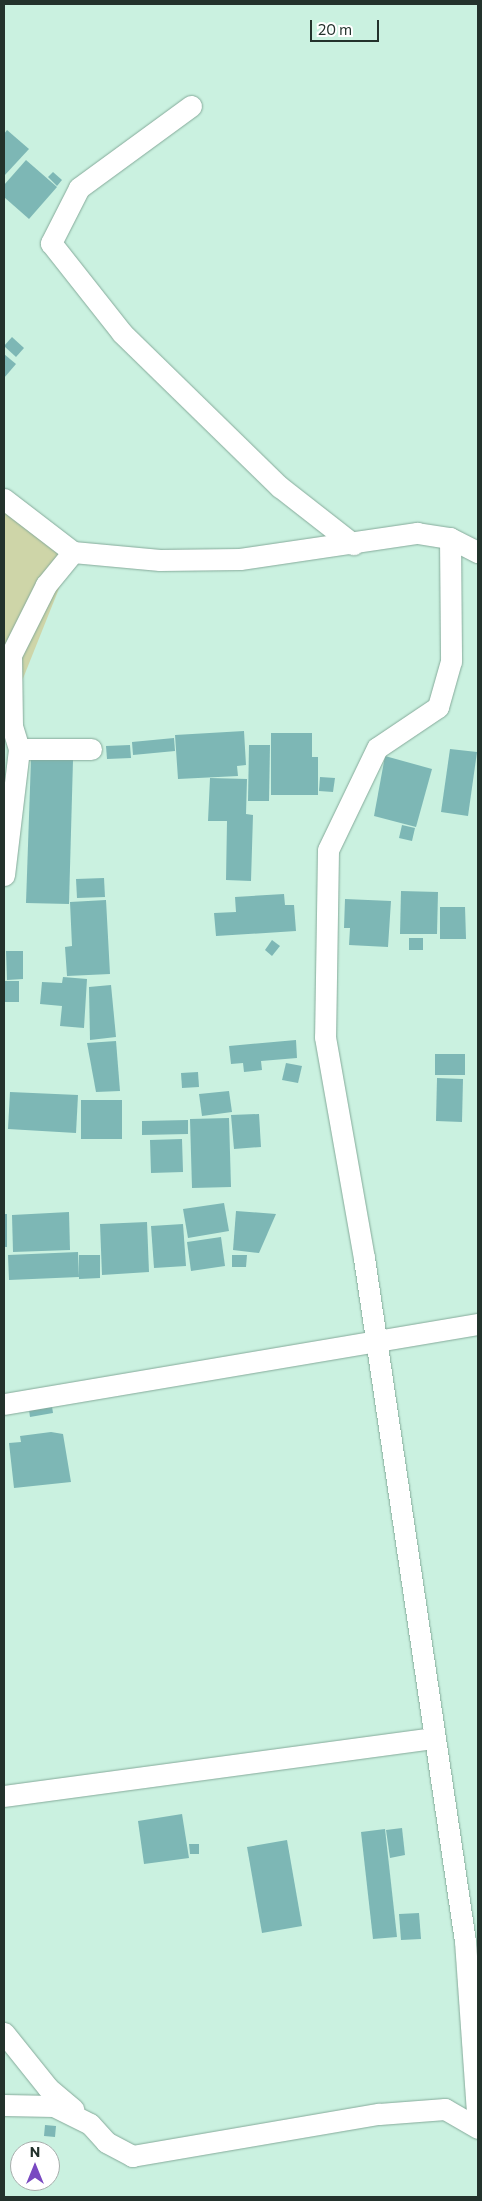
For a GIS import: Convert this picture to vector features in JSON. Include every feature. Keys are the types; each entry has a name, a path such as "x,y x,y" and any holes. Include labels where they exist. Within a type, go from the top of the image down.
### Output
{"street":[{"path":"191,106 79,188 51,243 122,333 280,487 354,544"},
{"path":"4,499 73,552 160,560 240,559 417,534 450,538 478,552"},
{"path":"450,538 451,661 438,707 377,748 328,850 325,1037 376,1340 433,1738 472,1940 478,2128"},
{"path":"4,875 20,748 12,726 11,655 46,585 73,552"},
{"path":"20,748 91,748"},
{"path":"4,1404 478,1324"},
{"path":"4,1796 433,1738"},
{"path":"4,2033 48,2088 90,2124 106,2142 132,2156 398,2112 445,2109 478,2128"},
{"path":"4,2105 54,2106 90,2124"}],"green space":[{"path":"4,510 76,546 4,726"}],"building":[{"path":"7,130 29,149 4,176 4,134"},
{"path":"26,160 57,187 29,219 4,197 4,185"},
{"path":"53,172 62,180 57,186 48,177"},
{"path":"12,337 24,348 16,357 4,346"},
{"path":"4,354 16,364 4,378"},
{"path":"244,731 246,765 237,766 238,776 178,779 175,735"},
{"path":"271,733 312,733 312,757 318,757 318,795 271,795"},
{"path":"174,738 175,751 133,755 132,742"},
{"path":"130,745 131,758 107,759 106,746"},
{"path":"249,745 270,745 269,801 248,801"},
{"path":"450,749 477,752 468,816 441,812"},
{"path":"385,756 432,769 416,827 374,816"},
{"path":"31,759 73,760 69,904 26,903"},
{"path":"320,777 335,778 333,792 319,791"},
{"path":"210,778 247,779 246,814 253,815 251,881 226,880 227,821 208,821"},
{"path":"402,825 415,828 412,841 399,838"},
{"path":"104,878 105,897 77,898 76,879"},
{"path":"401,891 438,892 437,934 400,934"},
{"path":"284,894 285,905 294,905 296,931 216,936 214,913 236,912 235,897"},
{"path":"345,899 391,901 388,947 349,945 350,928 344,928"},
{"path":"106,900 110,974 67,976 65,947 72,946 70,902"},
{"path":"440,907 465,907 466,939 440,939"},
{"path":"409,938 423,938 423,950 409,950"},
{"path":"272,940 280,946 272,956 265,950"},
{"path":"6,951 23,951 23,979 7,980"},
{"path":"63,977 87,979 84,1028 60,1026 62,1006 40,1004 42,982 62,983"},
{"path":"4,981 19,981 19,1002 4,1002"},
{"path":"111,985 116,1037 90,1040 89,987"},
{"path":"296,1040 297,1058 261,1061 262,1070 244,1072 243,1063 231,1064 229,1046"},
{"path":"116,1041 120,1091 96,1092 87,1043"},
{"path":"435,1054 465,1054 465,1075 435,1075"},
{"path":"286,1063 302,1066 298,1083 282,1080"},
{"path":"198,1072 199,1087 182,1088 181,1073"},
{"path":"437,1078 463,1079 462,1122 436,1121"},
{"path":"229,1091 232,1112 202,1116 199,1094"},
{"path":"10,1092 78,1095 76,1133 8,1129"},
{"path":"81,1100 122,1100 122,1139 81,1139"},
{"path":"259,1114 261,1147 234,1149 231,1115"},
{"path":"229,1118 231,1187 192,1188 190,1119"},
{"path":"188,1120 188,1134 142,1135 142,1121"},
{"path":"182,1139 183,1172 151,1173 150,1140"},
{"path":"224,1203 229,1231 188,1238 183,1209"},
{"path":"236,1211 276,1214 259,1253 233,1250"},
{"path":"69,1212 70,1250 13,1252 12,1215"},
{"path":"4,1214 7,1214 7,1247 4,1247"},
{"path":"147,1222 149,1272 102,1275 100,1224"},
{"path":"183,1224 186,1266 154,1268 151,1226"},
{"path":"221,1237 225,1266 191,1271 187,1242"},
{"path":"78,1252 79,1277 9,1280 8,1255"},
{"path":"79,1255 100,1255 100,1278 79,1279"},
{"path":"232,1255 247,1255 246,1267 232,1267"},
{"path":"51,1400 53,1413 30,1417 28,1403"},
{"path":"51,1432 63,1434 71,1482 14,1488 9,1443 21,1442 20,1436"},
{"path":"182,1814 189,1858 144,1864 138,1821"},
{"path":"402,1828 405,1855 390,1858 386,1830"},
{"path":"385,1829 397,1937 373,1939 361,1832"},
{"path":"287,1840 302,1926 262,1933 247,1847"},
{"path":"189,1844 199,1844 199,1854 190,1854"},
{"path":"419,1913 421,1939 401,1940 399,1914"},
{"path":"45,2125 56,2126 55,2137 44,2136"}]}
